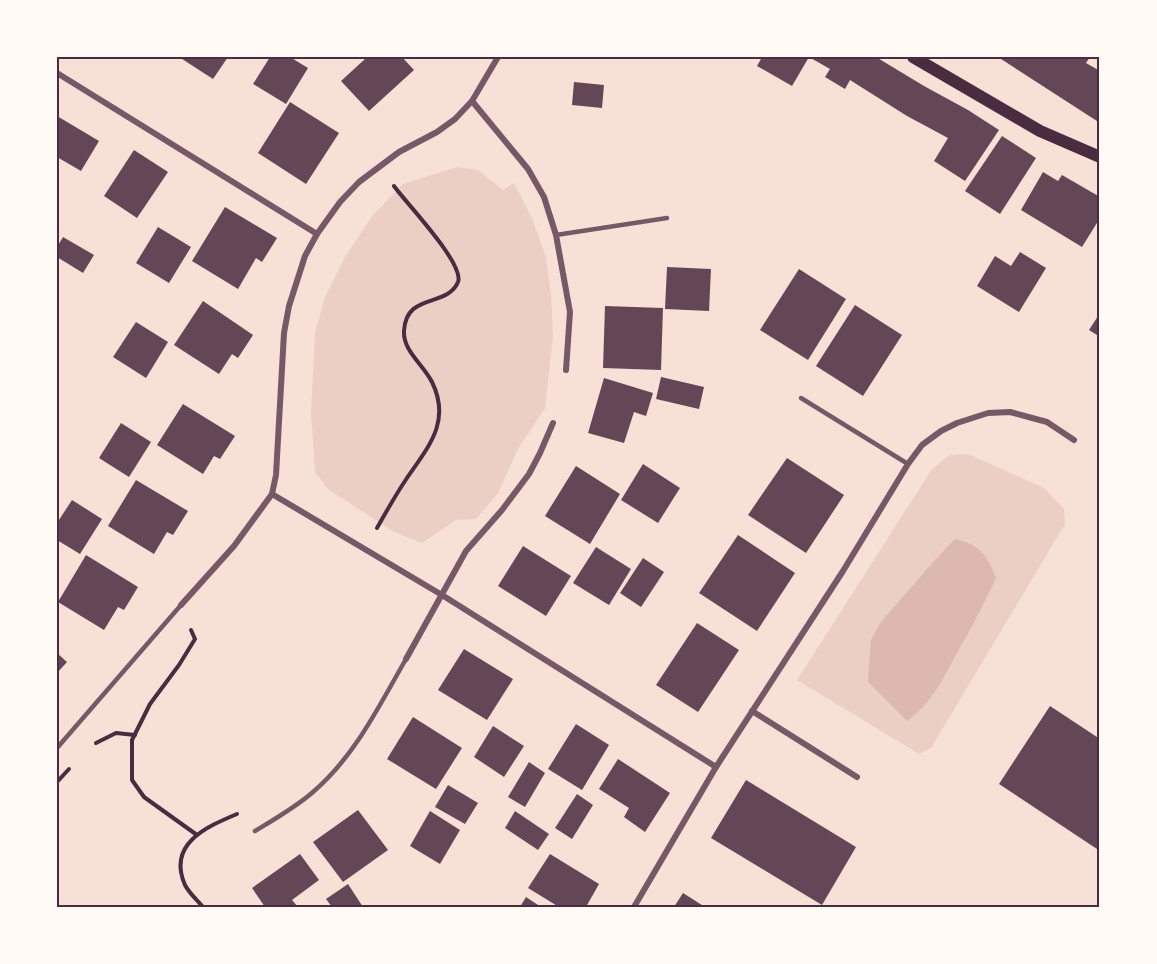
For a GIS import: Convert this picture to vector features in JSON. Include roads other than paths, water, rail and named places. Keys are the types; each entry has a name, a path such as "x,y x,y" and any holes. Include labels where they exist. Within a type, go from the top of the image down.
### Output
{"main road":[{"path":"913,57 1040,131 1100,157"}],"street":[{"path":"181,605 234,546 272,494 277,458 284,333 296,280 317,234 353,189 380,165 455,119 472,102 498,57"},
{"path":"57,73 317,234"},
{"path":"472,102 528,168 544,197 556,235 570,312 566,370"},
{"path":"634,907 716,767 922,445 941,431 988,413 1010,412 1047,422 1074,440"},
{"path":"406,659 466,551 502,510 528,474 553,423"},
{"path":"272,494 442,595 716,767"},
{"path":"752,711 857,777"}],"lane":[{"path":"556,235 667,218"},
{"path":"801,398 908,464"},
{"path":"57,748 181,605"},
{"path":"255,831 313,793 332,774 352,751 406,659"}]}
